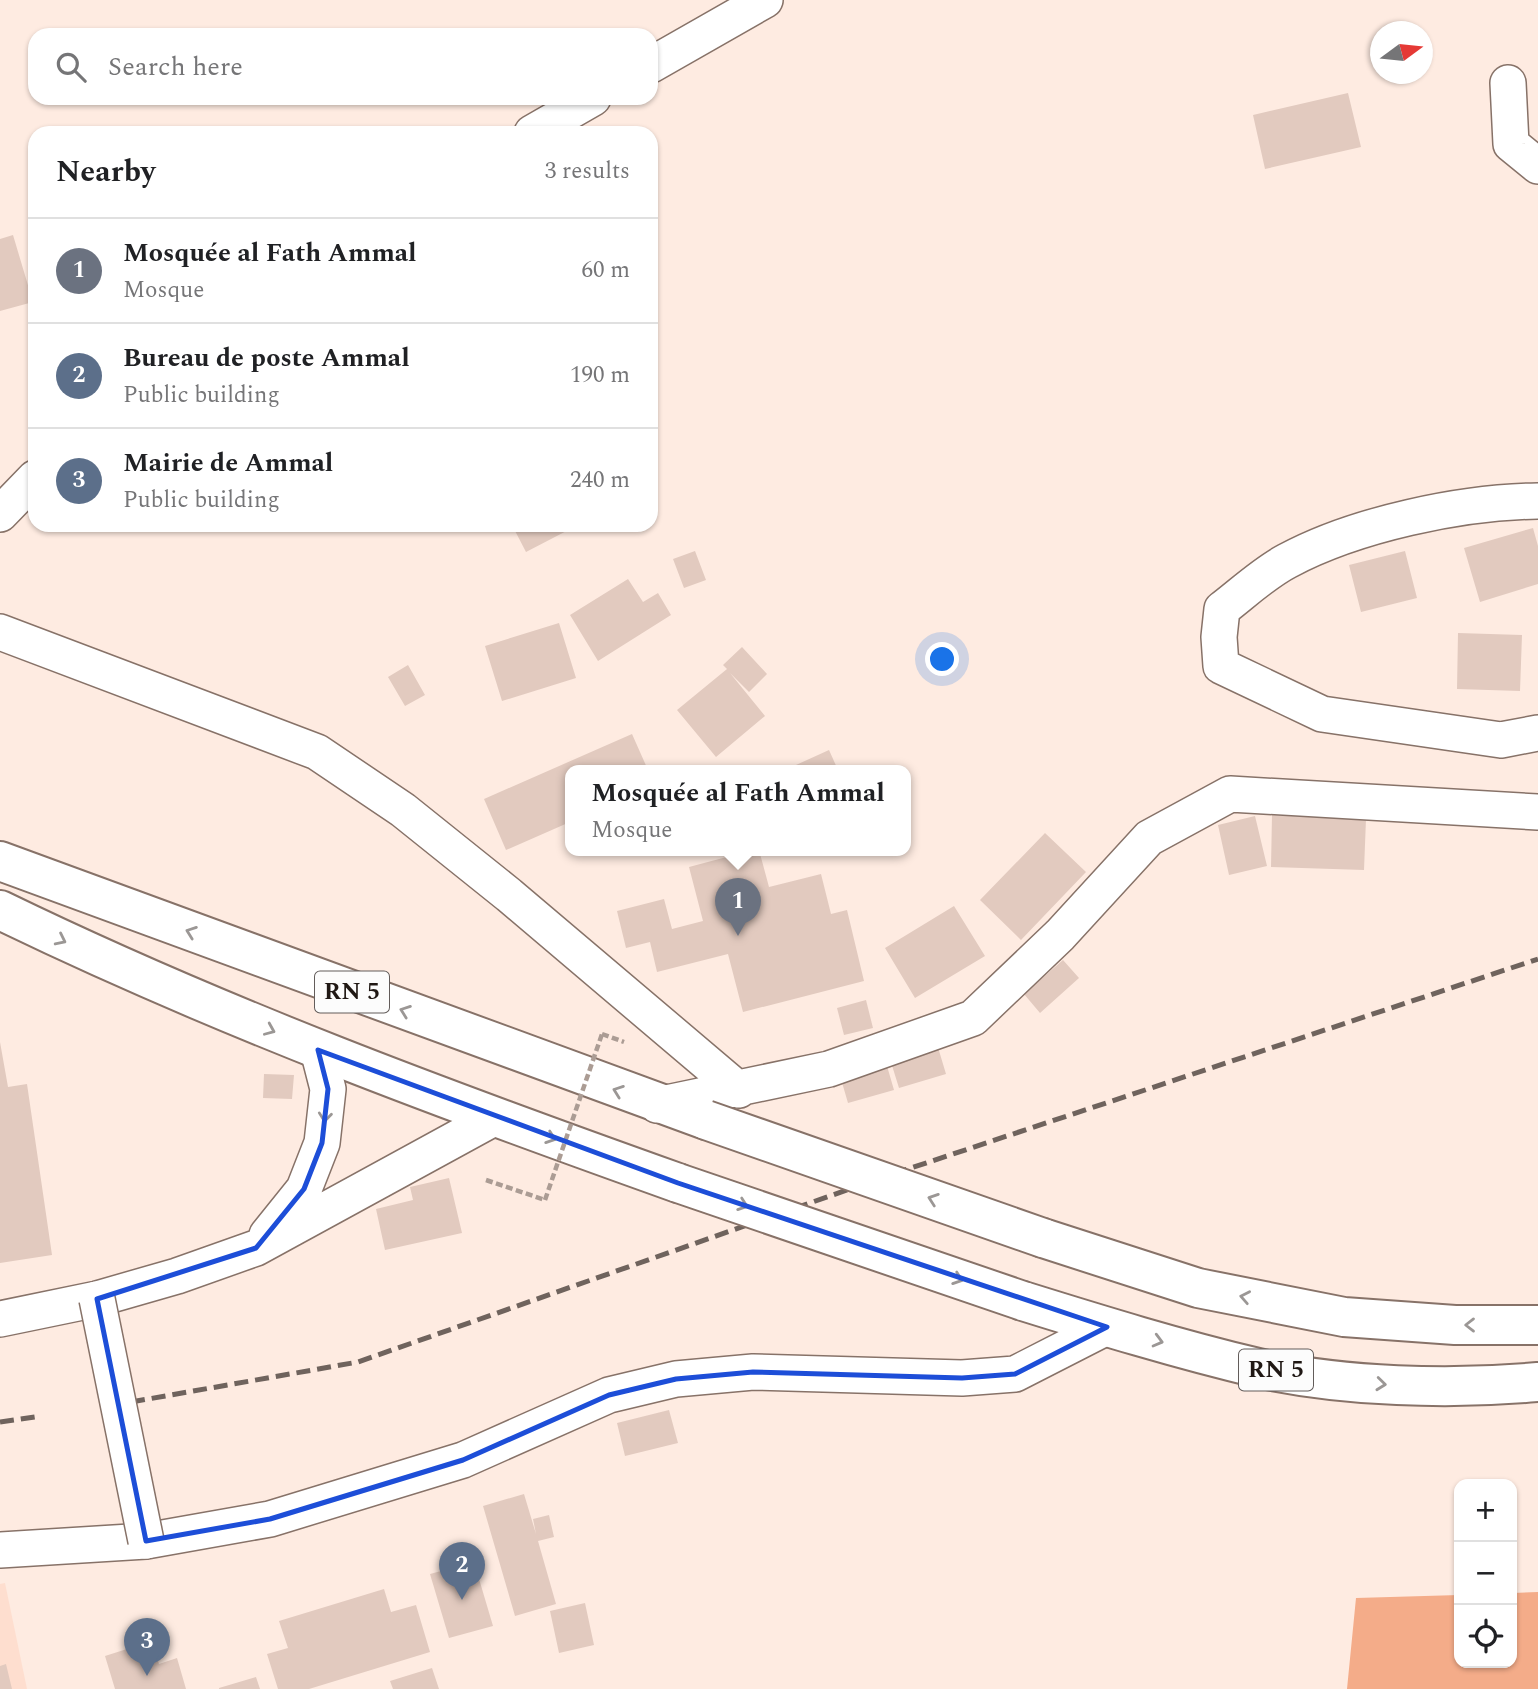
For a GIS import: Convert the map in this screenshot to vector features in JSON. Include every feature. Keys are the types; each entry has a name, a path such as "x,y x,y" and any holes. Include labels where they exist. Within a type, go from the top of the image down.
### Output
{"highway":[{"name":"RN 5","path":"0,861 657,1105 1043,1238 1198,1288 1344,1317 1455,1325 1538,1325"},
{"name":"RN 5","path":"0,910 83,950 318,1050 494,1118 1023,1301 1107,1327 1260,1368 1388,1385 1538,1382"}],"street":[{"path":"658,61 765,0"},
{"path":"1508,83 1511,144 1538,166"},
{"path":"544,126 581,105"},
{"path":"0,514 28,485"},
{"path":"1538,501 1511,501 1383,522 1287,561 1222,609 1219,637 1221,666 1322,714 1501,740 1538,733"},
{"path":"0,632 317,752 402,810 509,895 739,1090"},
{"path":"657,1105 739,1090 829,1069 973,1018 1060,935 1149,838 1230,794 1538,813"},
{"path":"256,1248 303,1189 323,1143 328,1088 318,1050"},
{"path":"0,1319 97,1299 177,1276 256,1248 494,1118"},
{"path":"97,1299 146,1541"},
{"path":"0,1550 146,1541 271,1518 450,1464 609,1395 676,1379 753,1372 962,1378 1015,1374 1107,1327"}],"path":[{"path":"486,1180 545,1200 602,1034"}],"highlighted area":[{"path":"318,1050 678,1183 1107,1327 1015,1374 962,1378 753,1372 676,1379 609,1395 463,1460 270,1519 146,1541 97,1299 256,1248 304,1189 322,1143 328,1089"}],"shaded area":[{"path":"5,1583 27,1689 0,1689 0,1584"},
{"path":"1538,1592 1538,1689 1347,1689 1356,1598 1454,1595 1454,1668 1517,1668 1517,1593"}],"building":[{"path":"1348,93 1361,147 1265,169 1253,115"},
{"path":"13,235 28,285 28,303 0,311 0,239"},
{"path":"1533,528 1538,546 1538,584 1480,602 1464,548"},
{"path":"516,532 565,532 526,552"},
{"path":"695,551 706,580 684,588 673,559"},
{"path":"1405,551 1417,598 1361,612 1349,565"},
{"path":"628,579 643,602 658,593 671,615 598,661 570,615"},
{"path":"559,623 576,678 502,701 485,646"},
{"path":"1458,633 1522,635 1520,691 1457,689"},
{"path":"742,647 767,674 749,692 730,673 765,716 716,757 677,710 727,669 723,665"},
{"path":"408,665 425,695 405,706 388,677"},
{"path":"632,734 646,765 565,765 565,824 506,850 484,799"},
{"path":"829,750 836,765 796,765"},
{"path":"1272,815 1366,819 1364,870 1271,867"},
{"path":"1255,816 1267,866 1229,875 1218,825"},
{"path":"1045,833 1086,872 1021,940 980,900"},
{"path":"730,856 761,856 769,887 821,874 831,914 847,910 864,981 743,1012 728,954 657,972 650,942 626,948 617,911 664,899 672,929 703,921 689,867"},
{"path":"954,906 985,956 915,998 885,948"},
{"path":"1063,960 1079,978 1040,1013 1024,994"},
{"path":"866,1000 873,1028 844,1035 837,1008"},
{"path":"0,1042 8,1087 27,1084 52,1255 0,1263"},
{"path":"937,1044 946,1074 899,1088 890,1059"},
{"path":"887,1066 894,1090 848,1103 841,1079"},
{"path":"264,1074 294,1075 292,1099 263,1098"},
{"path":"449,1178 462,1233 385,1250 376,1209 413,1200 410,1187"},
{"path":"669,1410 678,1443 625,1456 617,1423"},
{"path":"524,1494 536,1534 533,1519 549,1515 554,1537 538,1541 556,1604 515,1616 483,1506"},
{"path":"474,1562 493,1626 449,1638 430,1574"},
{"path":"384,1589 391,1612 416,1605 430,1652 309,1689 278,1689 267,1654 288,1648 279,1621"},
{"path":"585,1603 594,1645 559,1653 550,1611"},
{"path":"152,1641 159,1664 177,1658 186,1689 115,1689 105,1656"},
{"path":"6,1664 12,1689 0,1689 0,1666"},
{"path":"432,1668 439,1689 393,1689 390,1681"},
{"path":"256,1677 260,1689 219,1689 219,1688"}],"railway":[{"path":"131,1402 358,1362 878,1179 1538,959"},
{"path":"0,1422 41,1416"}],"place":[{"name":"Mosquée al Fath Ammal","path":"738,936"},
{"name":"Bureau de poste Ammal","path":"462,1600"},
{"name":"Mairie de Ammal","path":"147,1676"}]}
